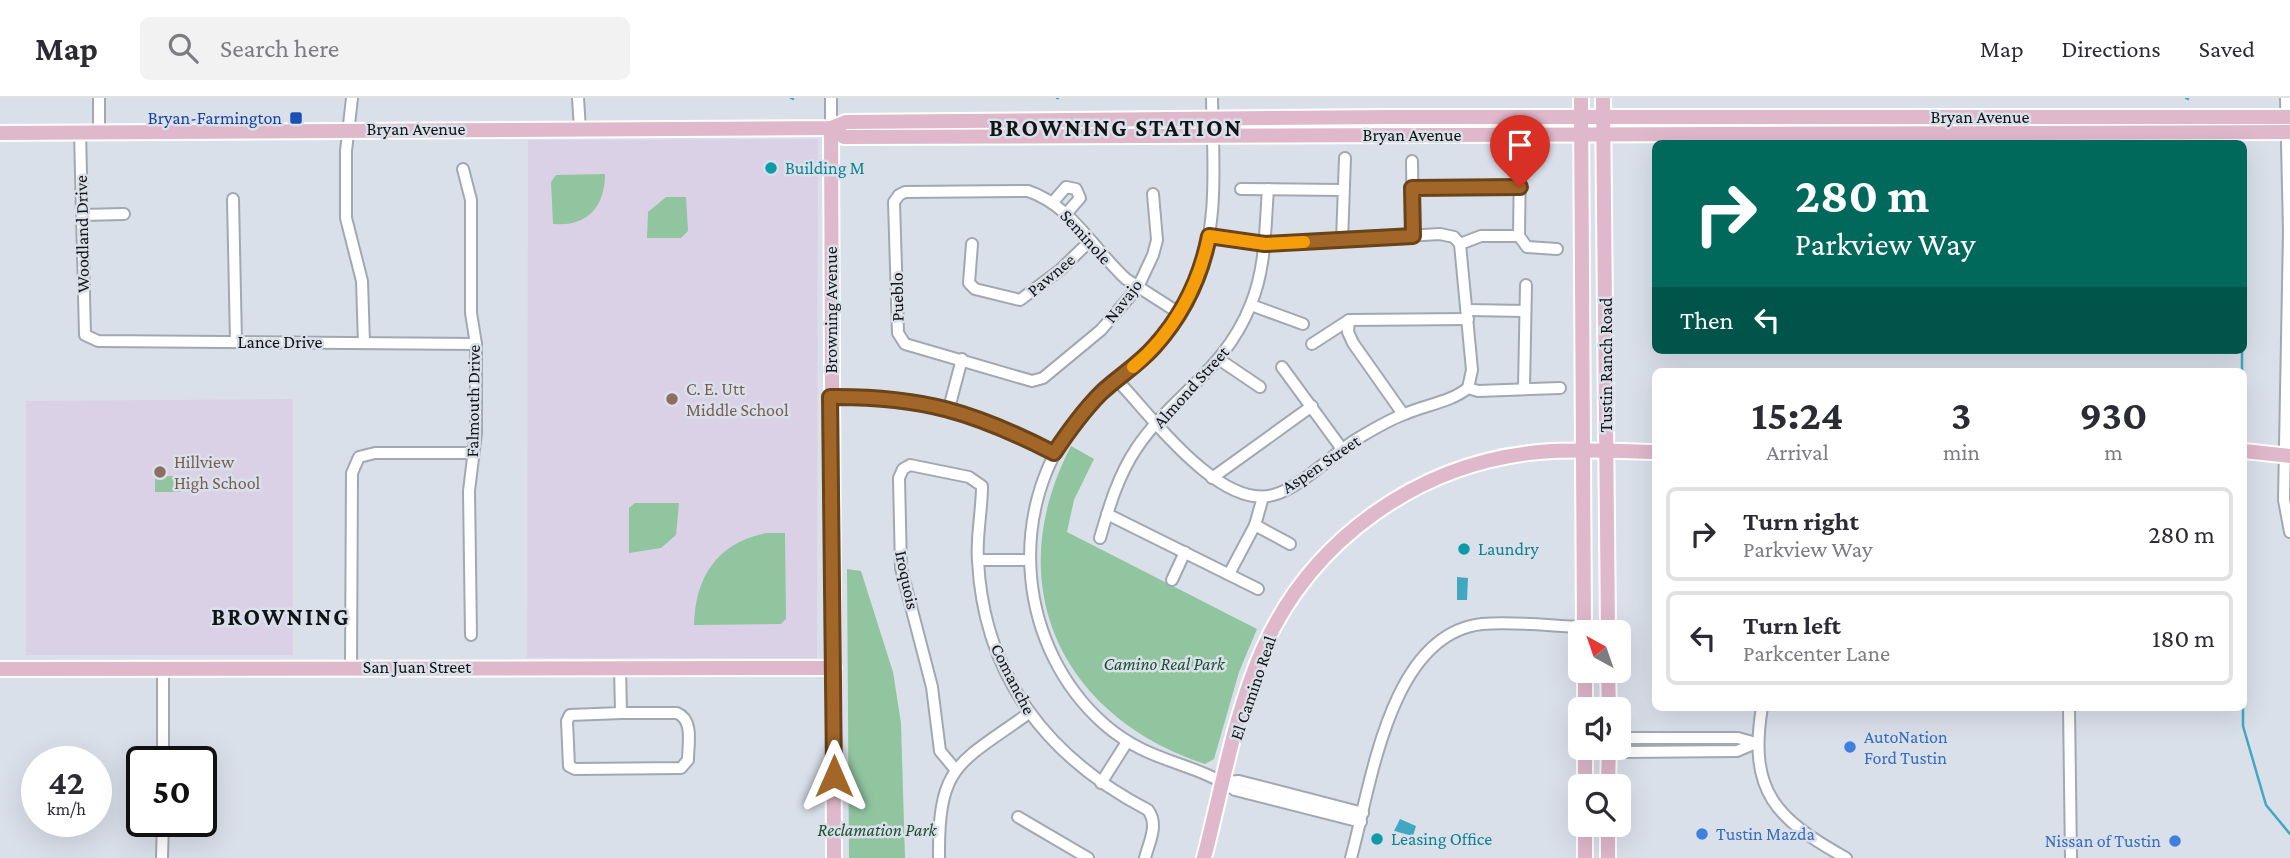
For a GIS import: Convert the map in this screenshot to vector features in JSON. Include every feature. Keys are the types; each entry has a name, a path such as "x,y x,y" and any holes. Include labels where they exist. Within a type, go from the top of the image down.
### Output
{"main road":[{"name":"Tustin Ranch Road","path":"1581,98 1584,620"},
{"name":"Tustin Ranch Road","path":"1603,98 1608,620"},
{"name":"Bryan Avenue","path":"0,133 831,128 846,122 1581,117 2288,117"},
{"name":"Bryan Avenue","path":"831,128 844,137 2288,132"},
{"name":"Browning Avenue","path":"831,128 830,397 834,858"},
{"path":"2247,451 2288,453"},
{"name":"El Camino Real","path":"1204,858 1249,688 1275,624 1308,575 1353,528 1391,501 1467,466 1538,452 1652,452"},
{"name":"San Juan Street","path":"0,669 834,668"},
{"path":"1585,837 1585,858"},
{"path":"1608,837 1608,858"}],"street":[{"path":"99,98 99,132"},
{"path":"352,98 346,218 362,281 364,343"},
{"path":"578,98 580,129"},
{"name":"Browning Avenue","path":"831,98 831,128"},
{"path":"1212,98 1213,211 1199,273 1179,313 1154,347 1076,420 1054,453 1035,510 1030,560 1037,616 1055,661 1085,704 1127,742 1159,759 1223,782 1239,781 1362,817"},
{"path":"2286,98 2289,232 2288,453 2284,500 2290,532"},
{"name":"Woodland Drive","path":"80,132 85,335"},
{"path":"1342,241 1345,158"},
{"path":"1520,159 1519,236 1527,247 1557,249"},
{"path":"1412,161 1413,236"},
{"name":"Falmouth Drive","path":"463,169 471,200 471,313 476,344 474,453 469,491 471,635"},
{"path":"1052,202 1066,187 1076,189 1080,198 1066,214"},
{"path":"1412,188 1520,187"},
{"path":"1241,189 1343,190"},
{"name":"Almond Street","path":"1100,538 1112,497 1135,451 1220,360 1251,306 1263,269 1268,189"},
{"name":"Seminole","path":"899,195 905,192 1028,191 1052,202 1116,270 1179,313"},
{"name":"Navajo","path":"1038,381 1101,330 1138,287 1157,240 1153,194"},
{"name":"Pueblo","path":"899,195 894,202 900,339 905,344 1038,381"},
{"path":"233,200 236,342"},
{"path":"82,215 124,214"},
{"path":"1209,236 1265,244 1447,234 1460,244 1472,370 1468,388"},
{"path":"1460,244 1481,236 1519,236"},
{"name":"Pawnee","path":"972,244 968,283 975,289 1020,300 1060,270 1090,241"},
{"path":"1524,388 1526,285"},
{"path":"1251,306 1303,324"},
{"path":"1312,344 1349,320 1525,310"},
{"path":"1349,320 1348,332 1353,343 1403,414"},
{"name":"Lance Drive","path":"85,335 98,341 476,344"},
{"path":"950,408 962,359"},
{"path":"1220,360 1260,387"},
{"path":"1282,367 1342,449"},
{"name":"Aspen Street","path":"1117,380 1190,462 1212,478 1246,494 1263,497 1283,491 1342,449 1403,414 1454,397 1468,388 1478,391 1560,388"},
{"path":"830,397 894,397 950,408 992,423 1054,453"},
{"path":"1212,478 1312,406"},
{"path":"351,667 352,473 359,457 375,453 474,453"},
{"name":"Iroquois","path":"955,769 940,751 925,656 901,568 899,478 907,466 923,465 969,477 982,486"},
{"name":"Comanche","path":"982,486 978,560 983,604 993,643 1008,677 1029,713 1052,742 1101,783 1148,810 1153,816 1154,828 1144,858"},
{"path":"1229,574 1255,525 1263,497"},
{"path":"1107,514 1258,589"},
{"path":"1255,525 1290,544"},
{"path":"1172,580 1185,552"},
{"path":"978,560 1030,560"},
{"path":"1351,858 1395,704 1420,659 1436,643 1458,631 1482,624 1568,628"},
{"path":"620,667 621,713"},
{"path":"163,668 163,746"},
{"path":"1761,711 1756,743 1766,790 1786,820 1846,858"},
{"path":"2069,711 2071,858"},
{"path":"621,713 677,713 684,716 688,722 688,760 685,765 681,768 576,769 569,766 567,722 570,715 621,713"},
{"path":"939,858 940,809 955,769 1029,713"},
{"path":"1631,738 1738,737 1756,743"},
{"path":"1101,783 1127,742"},
{"path":"1631,752 1737,751 1756,743"},
{"path":"1017,817 1088,858"},
{"path":"163,837 163,858"}],"shaded area":[{"name":"C. E. Utt Middle School","path":"818,139 817,658 527,658 528,140"},
{"name":"Hillview High School","path":"293,399 293,655 26,655 26,401"}],"green space":[{"path":"605,174 602,196 592,212 575,222 553,224 551,182 556,175"},
{"path":"666,197 686,197 688,231 681,238 647,238 648,212"},
{"name":"Camino Real Park","path":"1071,446 1094,459 1074,500 1067,532 1257,629 1239,672 1214,759 1205,764 1155,742 1113,713 1080,679 1057,639 1044,595 1041,547 1050,497"},
{"path":"155,476 180,476 181,492 155,492"},
{"path":"635,503 679,503 676,535 661,548 629,553 629,508"},
{"path":"766,533 785,533 786,619 781,624 694,625 699,592 712,565 734,545"},
{"name":"Reclamation Park","path":"847,569 861,571 893,672 901,723 905,858 849,858"}],"water":[{"path":"1457,577 1468,578 1467,600 1457,600"},
{"path":"1400,819 1416,826 1413,836 1394,831"}],"waterway":[{"path":"2242,354 2242,368"},
{"path":"2243,711 2243,726 2266,805 2290,834"}],"slow traffic":[{"path":"1133,367 1168,331 1186,301 1199,273 1209,236 1265,244 1304,242"}],"place":[{"name":"Bryan-Farmington","path":"296,118"},
{"name":"Building M","path":"771,168"},
{"name":"C. E. Utt Middle School","path":"672,399"},
{"name":"Hillview High School","path":"160,472"},
{"name":"Laundry","path":"1464,549"},
{"name":"AutoNation Ford Tustin","path":"1850,747"},
{"name":"Tustin Mazda","path":"1702,834"},
{"name":"Leasing Office","path":"1377,839"},
{"name":"Nissan of Tustin","path":"2175,841"}],"district":[{"name":"BROWNING STATION","path":"1116,128"},
{"name":"BROWNING","path":"281,617"}],"route":[{"path":"834,776 830,397 894,397 950,408 992,423 1054,453 1076,420 1101,393 1137,364 1168,331 1194,286 1209,236 1265,244 1413,236 1412,188 1520,187"}]}
